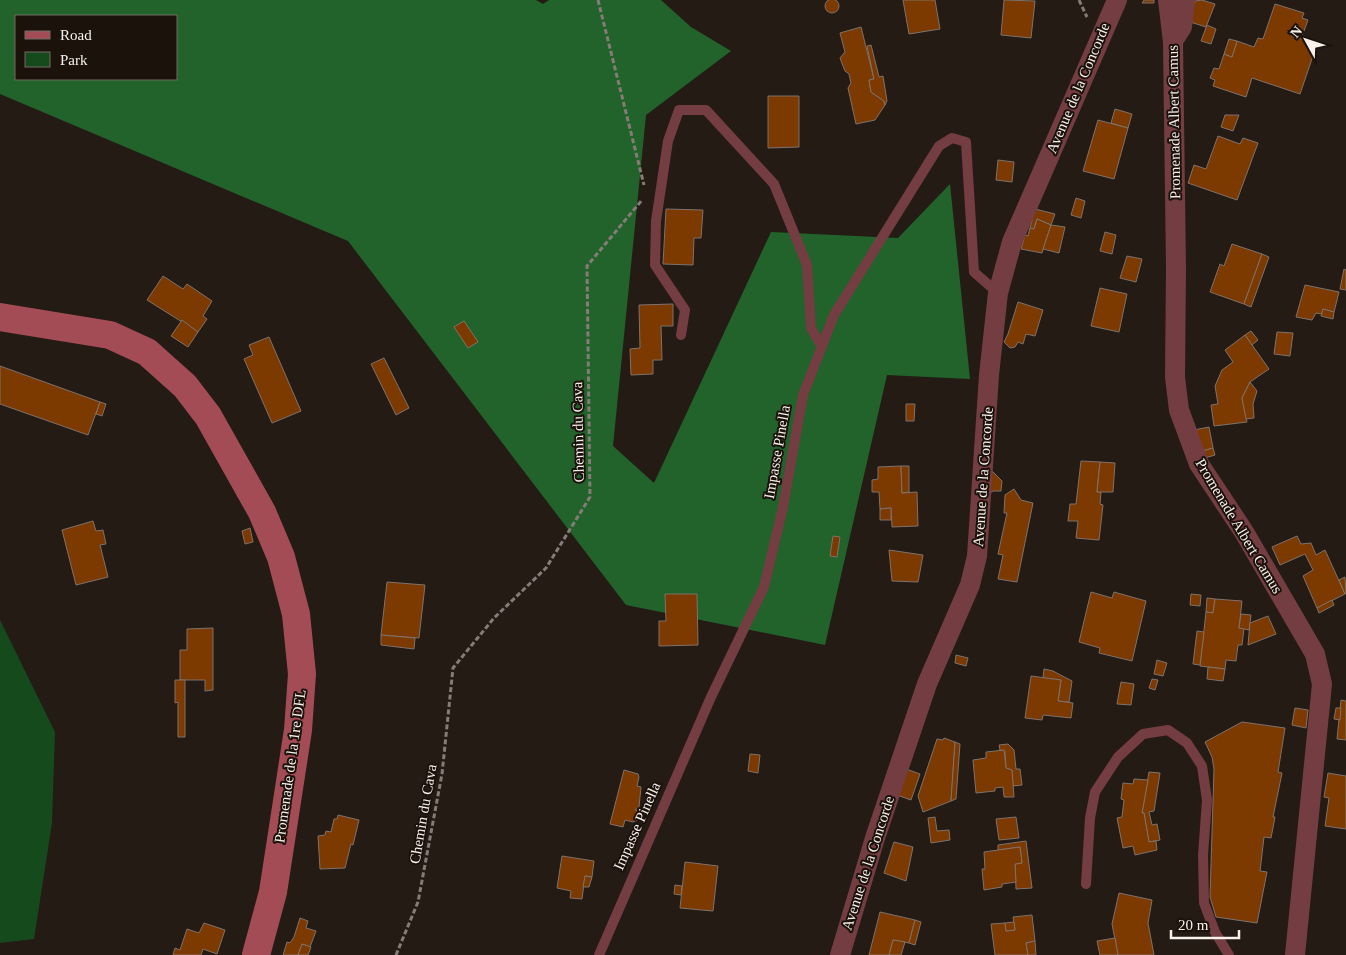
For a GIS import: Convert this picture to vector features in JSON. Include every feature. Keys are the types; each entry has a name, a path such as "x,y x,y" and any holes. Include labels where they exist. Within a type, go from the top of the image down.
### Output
{"street":[{"name":"Avenue de la Concorde","path":"840,955 875,838 927,684 970,585 976,563 989,375 998,293 1012,242 1117,0"},
{"name":"Promenade Albert Camus","path":"1168,0 1173,42 1176,268 1174,376 1179,410 1199,464 1244,532 1315,654 1322,684 1295,955"},
{"path":"1173,42 1182,27 1185,0"},
{"name":"Promenade de la 1re DFL","path":"0,317 110,335 147,352 185,386 208,416 262,512 281,557 296,614 302,674 298,730 273,892 256,955"}],"lane":[{"path":"681,334 686,310 656,264 656,220 668,141 678,110 706,110 774,184 806,265 811,328 822,348"},
{"name":"Impasse Pinella","path":"598,955 707,706 764,587 783,507 803,395 834,315 939,146 952,138 966,142 974,272 998,293"},
{"path":"1086,884 1090,818 1095,792 1118,757 1143,734 1168,730 1187,743 1202,766 1207,800 1203,855 1204,903 1215,932 1228,955"}],"path":[{"name":"Chemin du Cava","path":"396,955 418,902 442,774 454,668 494,618 546,568 590,497 587,266 646,195 598,0"}],"green space":[{"path":"0,0 536,0 543,4 549,0 661,0 691,27 731,51 646,115 613,446 654,483 771,232 898,238 950,184 970,379 887,375 825,645 626,605 348,241 0,94"},
{"path":"0,620 55,732 52,823 34,939 0,943"}],"building":[{"path":"832,-1 837,1 839,6 837,11 832,13 827,11 825,6 827,1"},
{"path":"903,0 935,0 940,29 909,34"},
{"path":"1004,0 1035,1 1031,38 1001,35"},
{"path":"1144,0 1154,0 1154,3 1142,3"},
{"path":"1202,0 1215,4 1206,27 1187,21 1195,1"},
{"path":"1275,4 1304,13 1302,18 1308,20 1301,39 1317,44 1300,94 1252,78 1246,97 1213,86 1215,80 1210,78 1214,68 1219,69 1224,54 1232,57 1237,41 1254,47 1258,38 1263,39"},
{"path":"1207,25 1216,29 1211,44 1201,41"},
{"path":"861,27 874,79 869,80 871,92 884,101 885,105 875,120 856,124 848,88 851,83 849,74 845,71 840,58 845,52 840,33"},
{"path":"1229,39 1237,41 1232,57 1224,54"},
{"path":"871,45 879,77 883,76 887,101 885,105 884,101 871,92 869,80 874,79 867,46"},
{"path":"768,96 799,96 799,147 768,148"},
{"path":"1115,109 1132,114 1128,128 1111,123"},
{"path":"1225,115 1239,115 1233,131 1221,127"},
{"path":"1098,120 1128,128 1114,179 1083,171"},
{"path":"1218,136 1240,144 1243,138 1258,143 1237,200 1188,183 1194,165 1206,169"},
{"path":"998,160 1014,162 1012,182 996,180"},
{"path":"1076,198 1085,201 1081,218 1071,215"},
{"path":"666,209 703,210 701,238 694,238 693,265 663,264"},
{"path":"1035,209 1055,214 1051,225 1037,219 1034,229 1030,228"},
{"path":"1037,219 1051,225 1042,253 1021,249 1025,235 1028,236 1030,228 1034,229"},
{"path":"1051,225 1065,227 1059,253 1043,249"},
{"path":"1105,232 1116,235 1112,254 1100,251"},
{"path":"1232,244 1262,254 1244,304 1210,292 1220,264 1224,266"},
{"path":"1262,254 1269,257 1251,307 1244,304"},
{"path":"1127,256 1142,259 1136,282 1120,278"},
{"path":"1344,269 1346,270 1346,290 1340,289"},
{"path":"163,276 183,289 187,284 212,301 203,316 207,319 198,332 147,300"},
{"path":"1305,285 1339,292 1334,312 1323,309 1322,314 1316,313 1312,320 1296,317"},
{"path":"1100,288 1127,294 1119,332 1091,326"},
{"path":"1018,302 1043,310 1035,336 1026,334 1023,344 1018,342 1015,347 1010,348 1004,342"},
{"path":"673,304 673,326 661,326 662,360 653,360 653,374 631,375 630,349 640,348 639,305"},
{"path":"1323,309 1334,312 1333,319 1321,316"},
{"path":"182,320 198,332 188,347 171,336"},
{"path":"464,321 478,342 468,348 454,327"},
{"path":"1251,331 1258,340 1252,345 1245,335"},
{"path":"1277,332 1293,333 1290,356 1274,354"},
{"path":"1245,335 1269,369 1250,382 1242,398 1247,422 1214,426 1211,405 1218,404 1215,386 1222,370 1233,362 1225,350"},
{"path":"269,337 301,411 272,423 244,359 253,355 249,345"},
{"path":"384,358 409,408 396,415 371,364"},
{"path":"0,366 100,402 88,435 0,404"},
{"path":"1250,382 1257,391 1253,404 1254,418 1246,419 1242,398"},
{"path":"100,402 106,404 102,416 96,414"},
{"path":"906,404 915,404 914,421 906,421"},
{"path":"1209,427 1213,448 1199,452 1194,430"},
{"path":"1213,448 1215,455 1201,459 1199,452"},
{"path":"1081,461 1100,462 1097,492 1101,492 1100,504 1103,505 1099,540 1076,538 1078,521 1068,521 1070,504 1076,504"},
{"path":"1100,462 1115,463 1113,492 1097,492"},
{"path":"901,466 902,493 917,492 918,526 892,527 891,508 880,509 879,492 872,492 872,480 878,479 878,467"},
{"path":"901,466 909,466 909,492 902,493"},
{"path":"992,471 1002,481 1001,491 993,491 985,497"},
{"path":"1014,489 1021,500 1033,503 1017,582 998,579 1003,555 998,554 1007,513 1004,513 1005,495"},
{"path":"891,508 891,520 880,520 880,509"},
{"path":"93,521 96,531 103,530 106,544 100,545 108,577 76,585 62,530"},
{"path":"250,528 253,542 245,544 242,531"},
{"path":"833,536 840,537 837,557 830,556"},
{"path":"1297,536 1301,544 1311,543 1316,555 1325,550 1345,594 1317,608 1303,576 1313,570 1305,554 1280,565 1272,547"},
{"path":"889,550 923,555 918,582 892,581"},
{"path":"1345,577 1346,593 1345,594 1339,580"},
{"path":"387,582 425,585 419,638 381,635"},
{"path":"1091,592 1112,598 1114,592 1146,601 1132,661 1099,653 1100,648 1079,642"},
{"path":"665,594 697,594 698,645 659,646 659,621 666,621"},
{"path":"1191,594 1201,595 1200,606 1190,605"},
{"path":"1207,598 1215,599 1213,613 1206,612"},
{"path":"1215,599 1242,601 1239,628 1244,628 1242,645 1238,645 1236,661 1226,660 1225,669 1200,666 1206,612 1213,613"},
{"path":"1332,600 1334,605 1319,613 1317,608"},
{"path":"1241,614 1251,615 1249,630 1239,628"},
{"path":"1268,616 1276,634 1248,645 1250,623"},
{"path":"213,628 213,690 205,691 205,680 180,680 180,650 187,650 187,629"},
{"path":"1197,631 1204,632 1200,665 1193,664"},
{"path":"381,635 415,638 414,649 381,645"},
{"path":"956,655 968,658 966,666 955,663"},
{"path":"1157,660 1167,663 1163,676 1154,674"},
{"path":"1208,667 1225,669 1223,681 1207,679"},
{"path":"1044,669 1053,671 1072,681 1069,702 1058,701 1061,680 1043,678"},
{"path":"1031,676 1061,680 1058,701 1073,703 1071,718 1043,715 1042,720 1025,718"},
{"path":"1152,679 1158,680 1155,690 1149,688"},
{"path":"175,680 185,680 185,737 178,737 178,702 175,703"},
{"path":"1121,682 1134,684 1131,705 1117,704"},
{"path":"1341,700 1346,701 1346,740 1337,739"},
{"path":"1295,708 1308,710 1306,728 1292,725"},
{"path":"1336,708 1341,708 1340,720 1334,719"},
{"path":"1242,722 1285,728 1278,772 1282,773 1273,817 1275,817 1271,838 1264,837 1260,871 1267,872 1257,923 1216,917 1210,897 1214,769 1212,757 1205,742"},
{"path":"944,738 955,742 951,801 923,812 918,796 937,739 943,740"},
{"path":"955,742 960,744 956,799 951,801"},
{"path":"1008,744 1014,750 1016,769 1020,769 1022,785 1013,786 1012,770 1006,768 1005,751 1000,750 999,745"},
{"path":"1004,750 1006,768 1012,770 1014,797 1004,797 1003,787 995,788 995,791 976,793 973,760 986,758 986,752"},
{"path":"750,754 760,755 758,773 748,771"},
{"path":"906,769 920,774 911,800 897,795"},
{"path":"624,770 638,774 637,786 641,787 639,807 635,810 639,811 637,820 633,822 625,820 623,827 610,824"},
{"path":"1149,772 1160,773 1154,811 1149,812 1152,825 1157,824 1160,840 1149,842 1144,813 1142,813"},
{"path":"1328,773 1346,776 1346,829 1325,826 1329,798 1324,797"},
{"path":"1134,779 1148,780 1142,813 1144,813 1149,842 1156,841 1157,850 1135,855 1133,846 1123,848 1117,818 1122,817 1124,800 1121,799 1123,783 1133,784"},
{"path":"338,815 359,820 353,845 351,844 345,868 320,869 318,836 325,835 326,831 331,832 334,819 337,819"},
{"path":"935,817 937,831 949,830 950,840 931,843 928,818"},
{"path":"1016,817 1019,838 999,840 996,819"},
{"path":"1026,841 1032,888 1016,889 1015,864 1022,863 1020,847 998,850 998,845"},
{"path":"894,842 913,847 906,881 884,873"},
{"path":"1020,847 1022,863 1015,864 1016,882 984,890 982,869 985,869 984,852"},
{"path":"562,856 594,861 592,877 585,876 582,899 570,898 571,891 557,888"},
{"path":"685,862 718,866 713,911 680,908"},
{"path":"585,876 592,877 589,887 583,887"},
{"path":"675,885 682,886 681,895 674,894"},
{"path":"1119,893 1152,900 1148,923 1154,955 1118,955 1112,924"},
{"path":"880,912 915,920 909,943 893,940 889,955 869,955"},
{"path":"1032,915 1035,941 1026,943 1028,955 995,955 991,924 1005,923 1006,931 1015,930 1013,917"},
{"path":"300,918 308,921 306,928 316,931 310,947 302,944 298,955 283,955 287,942 290,943 294,937"},
{"path":"915,920 921,922 915,945 909,943"},
{"path":"1014,922 1015,930 1006,931 1005,923"},
{"path":"204,923 225,930 217,954 203,949 201,955 173,955 175,948 180,950 187,929 199,933"},
{"path":"1115,938 1118,955 1100,955 1097,941"},
{"path":"893,940 905,942 901,955 889,955"},
{"path":"1035,941 1036,955 1028,955 1026,943"},
{"path":"302,944 311,947 308,955 298,955"}]}
